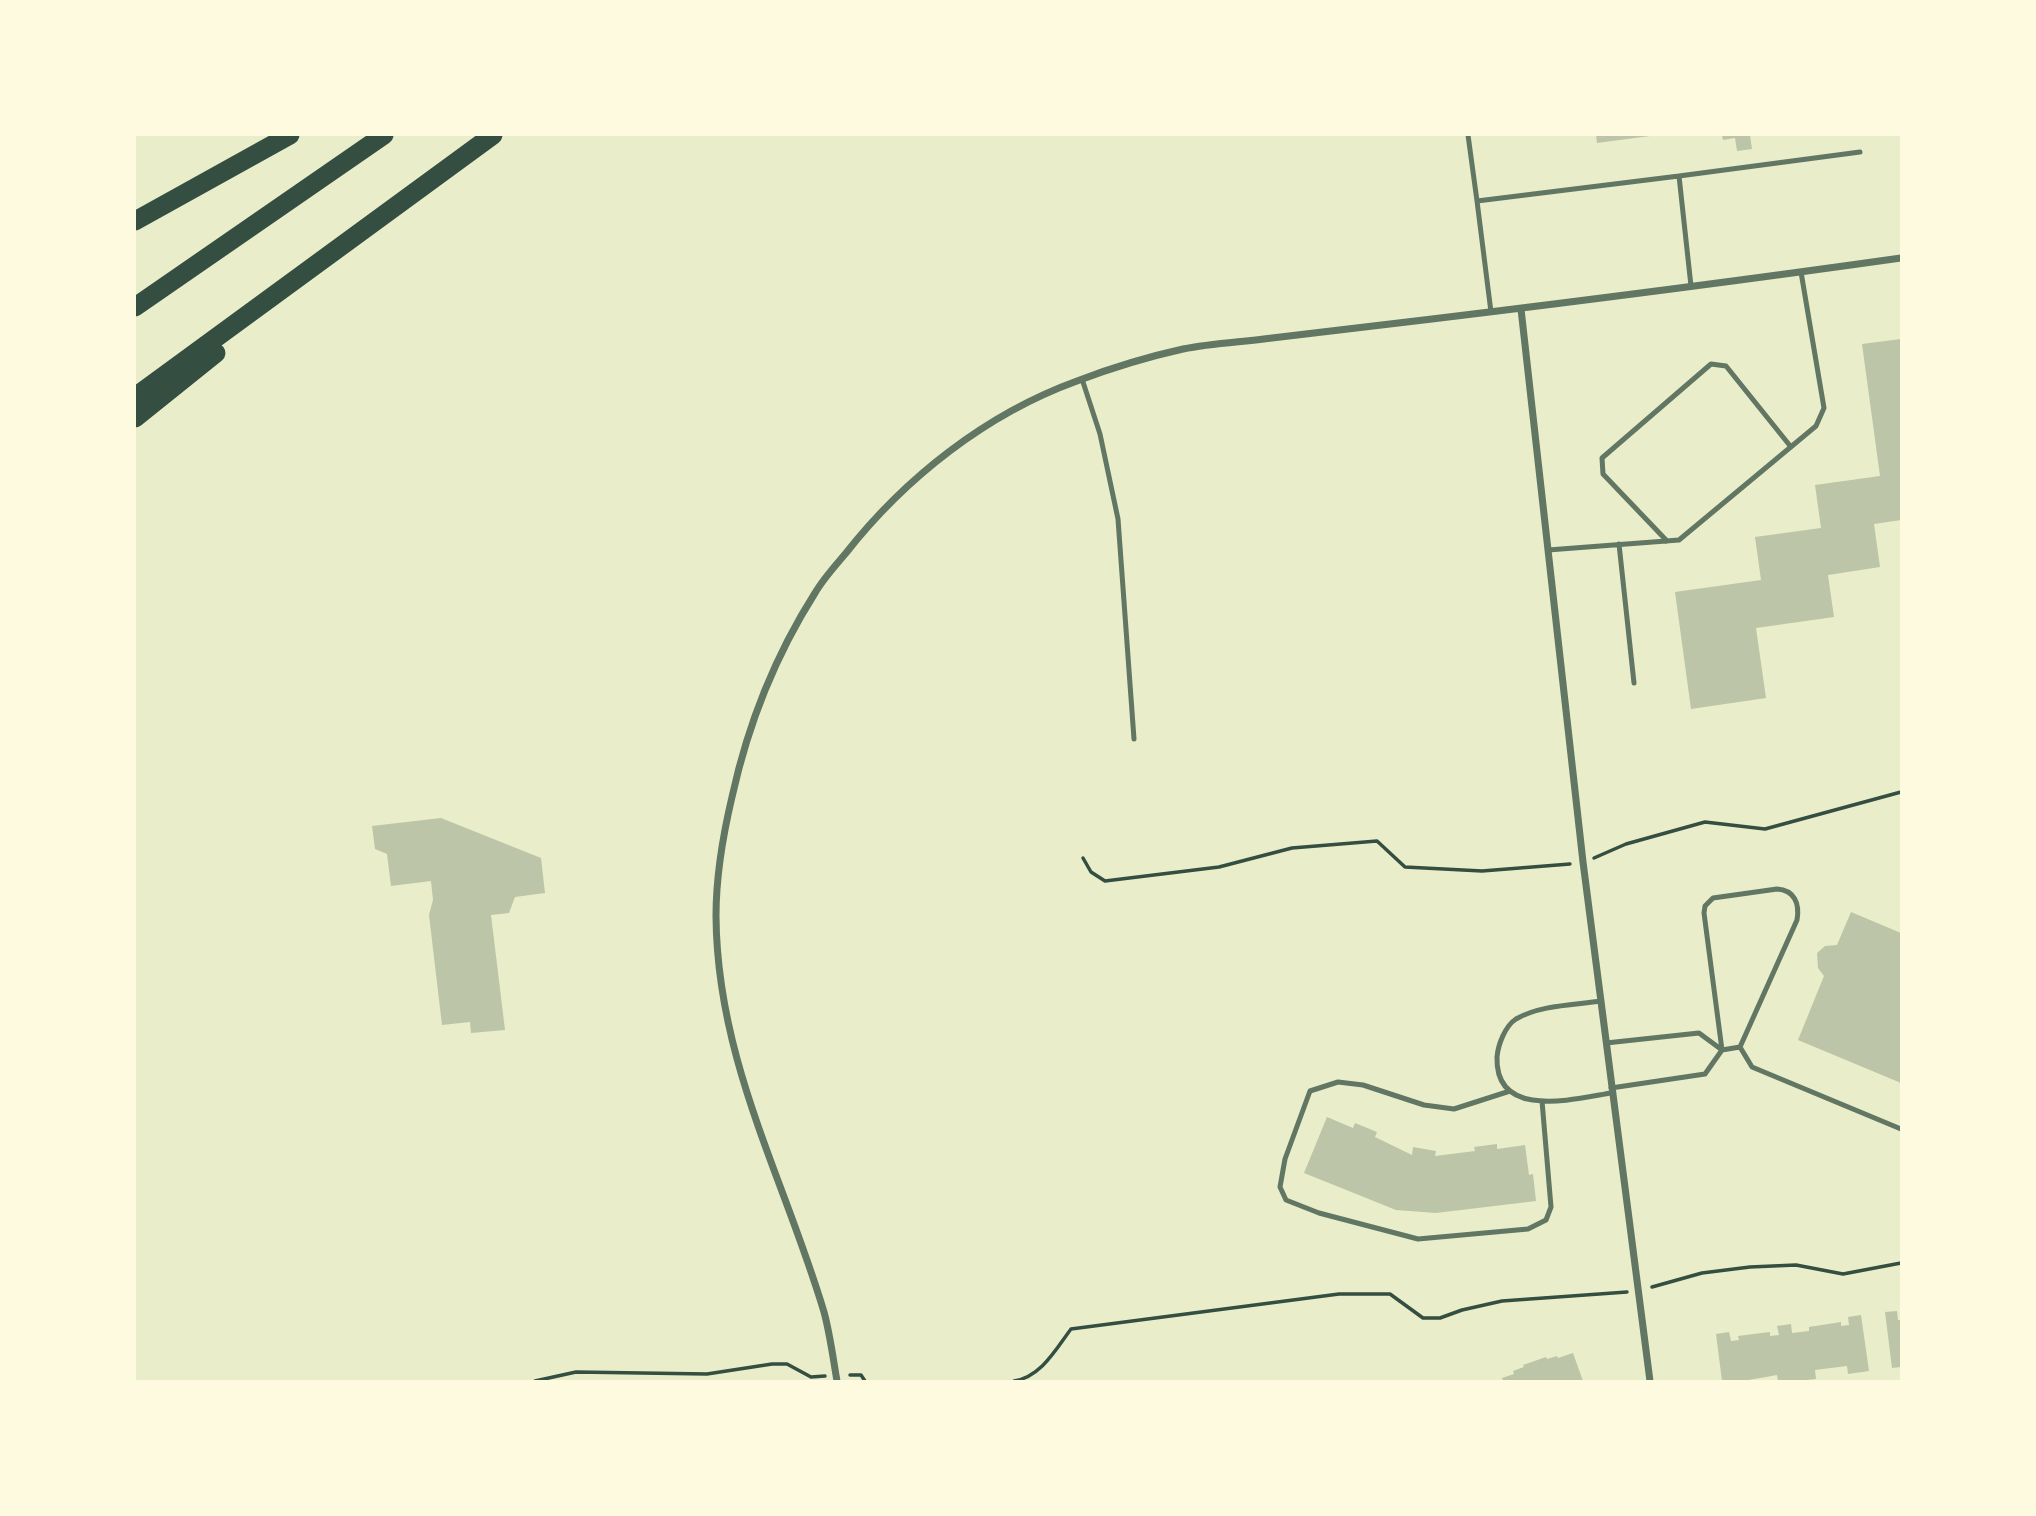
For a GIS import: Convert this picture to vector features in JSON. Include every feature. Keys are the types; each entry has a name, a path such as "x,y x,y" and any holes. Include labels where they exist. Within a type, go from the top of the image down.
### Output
{"highway":[{"path":"135,221 290,135"},
{"path":"135,307 384,135"},
{"path":"135,397 493,135"},
{"path":"135,418 406,199"}],"street":[{"path":"836,1378 825,1315 742,1083 731,1042 720,977 716,913 718,876 734,785 747,737 776,662 816,590 890,503 927,469 981,429 1030,402 1122,365 1186,348 1521,309 1901,258"},
{"path":"1521,309 1583,862 1650,1381"}],"lane":[{"path":"1468,135 1491,312"},
{"path":"1477,201 1860,152"},
{"path":"1679,176 1691,286"},
{"path":"1548,550 1679,540 1816,426 1824,408 1801,272"},
{"path":"1667,541 1603,474 1602,458 1711,364 1726,366 1791,447"},
{"path":"1082,379 1100,434 1118,519 1134,740"},
{"path":"1619,544 1634,683"},
{"path":"1601,1001 1545,1009 1511,1022 1497,1053 1501,1080 1510,1091 1524,1099 1542,1101 1705,1074 1721,1050 1704,906 1713,898 1776,888 1786,889 1796,900 1799,909 1797,920 1740,1048"},
{"path":"1606,1043 1699,1033 1721,1050 1740,1048"},
{"path":"1740,1048 1752,1066 1901,1129"},
{"path":"1510,1091 1454,1109 1424,1105 1363,1085 1338,1082 1310,1091 1285,1159 1280,1187 1286,1200 1319,1213 1419,1239 1528,1229 1546,1220 1551,1207 1542,1101"}],"path":[{"path":"1083,858 1091,872 1105,881 1219,867 1292,848 1377,841 1405,867 1482,871 1583,862 1626,844 1705,822 1765,829 1901,792"},
{"path":"1014,1381 1029,1379 1050,1358 1071,1329 1339,1294 1390,1294 1423,1318 1440,1318 1502,1301 1637,1291 1702,1273 1750,1267 1796,1265 1843,1274 1901,1263"},
{"path":"536,1381 576,1372 706,1374 772,1364 787,1364 811,1377 836,1378 861,1374 865,1381"}],"building":[{"path":"1596,135 1650,135 1650,136 1597,143"},
{"path":"1722,135 1750,135 1752,149 1737,151 1735,138 1723,140"},
{"path":"1901,339 1901,520 1874,524 1880,567 1828,575 1834,617 1756,628 1766,698 1691,709 1675,592 1761,580 1755,537 1821,528 1815,485 1880,476 1862,344"},
{"path":"441,818 541,858 545,893 515,897 509,913 491,915 505,1030 471,1033 470,1022 442,1025 429,915 433,900 431,881 391,886 387,854 375,849 372,826"},
{"path":"1851,912 1901,933 1901,1083 1798,1040 1824,976 1818,968 1817,953 1825,946 1837,945"},
{"path":"1327,1117 1353,1128 1355,1123 1377,1132 1375,1137 1412,1155 1413,1147 1436,1151 1435,1156 1475,1151 1474,1147 1497,1144 1497,1149 1525,1145 1529,1175 1533,1174 1536,1201 1436,1213 1396,1210 1304,1173"},
{"path":"1897,1311 1898,1320 1901,1320 1901,1367 1892,1368 1885,1312"},
{"path":"1861,1315 1869,1371 1848,1374 1847,1366 1815,1370 1816,1379 1778,1381 1777,1375 1743,1381 1722,1381 1716,1334 1729,1332 1731,1341 1739,1340 1738,1336 1770,1332 1770,1336 1779,1335 1777,1326 1791,1324 1792,1333 1809,1331 1809,1327 1841,1322 1841,1326 1849,1325 1848,1317"},
{"path":"1573,1353 1583,1381 1503,1381 1502,1378 1514,1374 1513,1371 1524,1367 1523,1365 1546,1357 1558,1358"}]}
